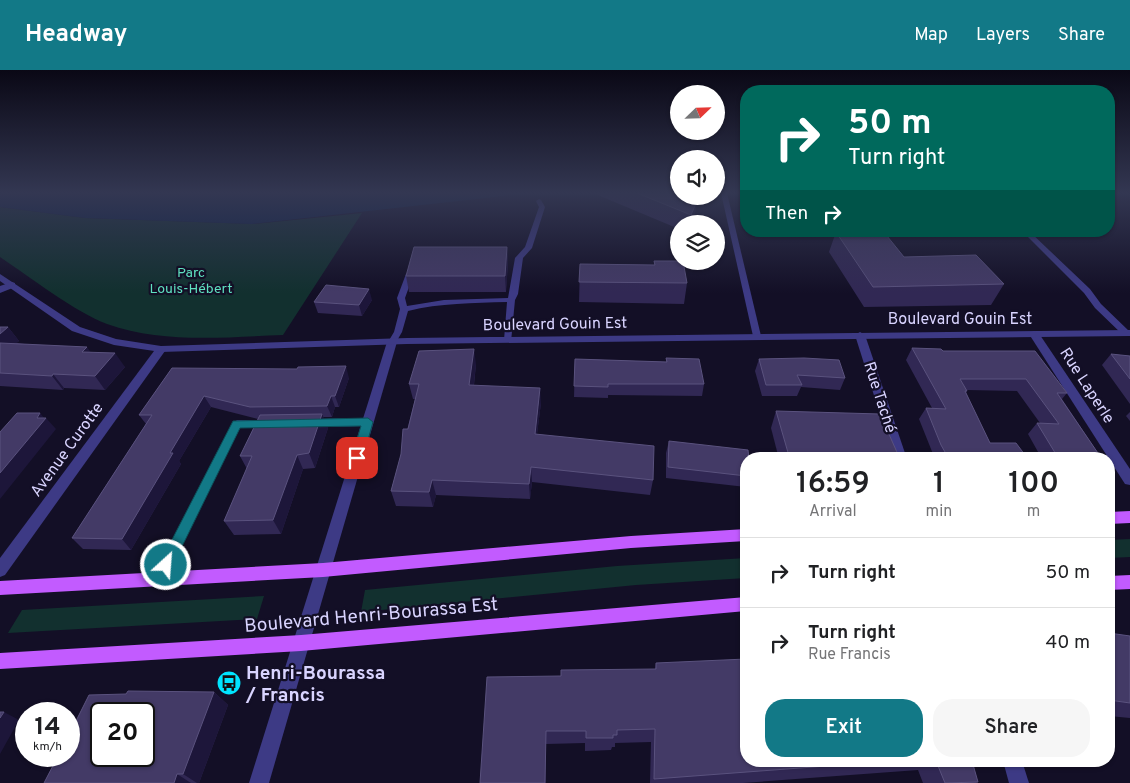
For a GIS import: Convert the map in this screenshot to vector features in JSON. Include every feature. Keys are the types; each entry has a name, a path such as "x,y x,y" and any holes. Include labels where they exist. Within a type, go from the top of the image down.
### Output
{"main road":[{"path":"1115,518 1130,517"},
{"path":"0,588 323,570 631,542 740,536"},
{"path":"1115,583 1130,582"},
{"name":"Boulevard Henri-Bourassa Est","path":"0,661 301,643 740,604"}],"street":[{"name":"Boulevard Gouin Est","path":"0,277 82,332 114,342 161,349 508,340 1128,333"},
{"path":"0,290 12,285"},
{"name":"Rue Laperle","path":"1034,334 1112,452"},
{"name":"Rue Taché","path":"860,335 899,452"},
{"path":"259,783 392,342"},
{"name":"Avenue Curotte","path":"0,570 161,349"},
{"name":"Rue Laperle","path":"1115,457 1130,480"},
{"path":"1014,767 1019,783"}],"lane":[{"path":"508,340 511,300 514,294 519,258 528,248 535,226"},
{"path":"732,226 757,336"},
{"path":"1031,237 1087,291 1098,306 1128,333"},
{"path":"392,342 398,332 404,309 401,298 409,276"},
{"path":"404,309 444,301 511,300"},
{"path":"302,423 368,422"},
{"path":"159,579 237,424 284,423"}],"green space":[{"name":"Parc Louis-Hébert","path":"0,226 353,226 283,335 194,338 172,337 128,330 107,324 81,311 0,257"},
{"path":"1130,539 1130,557 1115,558 1115,540"},
{"path":"740,558 740,578 636,585 361,612 365,590 617,566"},
{"path":"264,596 257,619 8,633 22,610"}],"building":[{"path":"839,237 888,237 904,257 976,255 1004,284 873,287"},
{"path":"414,247 507,247 505,276 406,276"},
{"path":"654,261 670,261 670,270 685,270 687,283 579,282 580,264 655,265"},
{"path":"326,285 369,289 359,305 314,302"},
{"path":"0,327 8,327 0,334"},
{"path":"0,343 87,347 82,352 115,353 95,376 0,373"},
{"path":"912,348 941,349 943,351 1035,351 1067,393 1057,393 1097,452 1055,452 1037,423 1059,424 1026,379 960,379 990,443 1016,443 1023,452 945,452 926,408 946,409"},
{"path":"474,349 469,385 540,388 535,434 654,446 653,480 531,467 529,484 432,480 429,492 391,491 401,454 403,429 408,429 419,384 409,384 419,351"},
{"path":"1111,354 1130,356 1130,379"},
{"path":"666,358 699,359 704,384 608,384 608,387 574,386 575,359 667,362"},
{"path":"804,358 839,360 845,378 797,375 802,385 766,385 759,359"},
{"path":"346,366 335,396 331,396 327,406 250,407 204,396 122,539 72,538 152,415 139,415 172,368 297,369 298,367"},
{"path":"776,411 880,414 897,452 788,452"},
{"path":"17,413 40,413 37,418 46,418 0,473 0,432"},
{"path":"322,414 309,453 297,455 273,520 224,521 252,456 240,456 260,415"},
{"path":"669,441 748,450 748,452 740,452 740,475 668,467"},
{"path":"1115,634 1130,636 1130,703 1115,701"},
{"path":"740,659 740,767 813,767 654,779 655,729 617,730 617,735 613,735 613,738 586,738 586,731 546,731 545,783 480,783 487,677 561,676 561,670 656,669 656,663"},
{"path":"128,691 214,692 183,774 177,774 174,783 44,783 52,767 80,767 80,713 89,695 126,694"},
{"path":"938,767 974,767 978,782 945,783"}],"place":[{"name":"Henri-Bourassa / Francis","path":"229,683"}],"route":[{"path":"166,565 237,424 368,422 357,458"}]}
